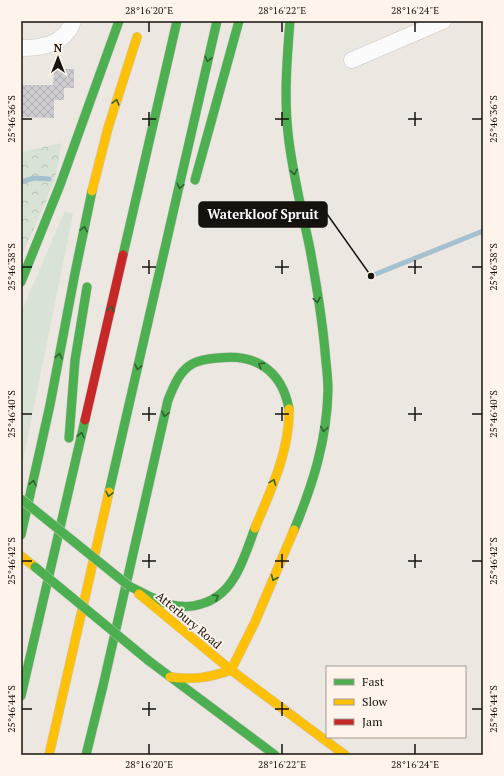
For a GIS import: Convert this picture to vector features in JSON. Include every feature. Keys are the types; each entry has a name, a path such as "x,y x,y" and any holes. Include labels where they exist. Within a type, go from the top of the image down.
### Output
{"main road":[{"path":"21,282 68,167 119,21"},
{"path":"21,696 68,487 177,21"},
{"path":"49,755 217,21"},
{"path":"191,192 239,21"},
{"path":"170,677 193,680 215,676 231,670 255,622 300,516 317,469 325,429 328,389 323,333 310,251 288,134 286,98 287,55 290,21"},
{"path":"120,120 140,26"},
{"path":"21,535 50,406 91,194 104,140 120,86 137,37"},
{"path":"143,344 177,237"},
{"path":"68,487 69,449 76,360 89,277"},
{"path":"86,755 168,400 177,379 189,367 204,359 224,356 239,356 253,359 277,378 289,408 289,426 286,442 277,470 243,558 228,588 220,596 207,602 193,607 179,607 163,602 129,586"},
{"name":"Atterbury Road","path":"21,500 231,670 346,755"},
{"path":"21,556 149,661 275,755"},
{"path":"21,564 35,567"}],"street":[{"path":"21,48 44,46 55,43 71,28 73,21"},
{"path":"352,60 443,21"}],"green space":[{"path":"62,143 54,183 21,258 21,152"},
{"path":"65,211 73,214 22,466 21,312"}],"building":[{"path":"54,69 74,69 74,88 64,88 64,100 54,100 54,118 21,117 21,85 53,85"}],"waterway":[{"path":"21,182 34,178 49,179"},
{"path":"371,276 483,231"}],"traffic: fast":[{"path":"21,282 60,185 119,21"},
{"path":"123,255 177,21"},
{"path":"109,492 217,21"},
{"path":"195,180 239,21"},
{"path":"290,21 286,91 288,133 319,300 328,390 325,426 318,462 294,530"},
{"path":"21,535 50,405 92,191"},
{"path":"69,438 75,360 87,287"},
{"path":"86,755 168,400 176,382 185,369 199,361 232,357 244,359 265,367 273,375 280,384 289,409"},
{"path":"21,696 85,420"},
{"path":"21,499 129,586"},
{"path":"129,586 158,600 176,606 193,606 213,599 230,584 237,574 255,528"},
{"path":"35,567 149,661"},
{"path":"149,661 275,755"}],"traffic: slow":[{"path":"92,191 108,128 137,37"},
{"path":"255,528 283,455 289,409"},
{"path":"49,755 109,492"},
{"path":"170,677 201,678 231,670 255,622 294,530"},
{"path":"21,556 35,567"},
{"path":"139,594 231,670 345,755"}],"traffic: jam":[{"path":"85,420 123,255"}],"place":[{"name":"Waterkloof Spruit","path":"371,276"}]}
